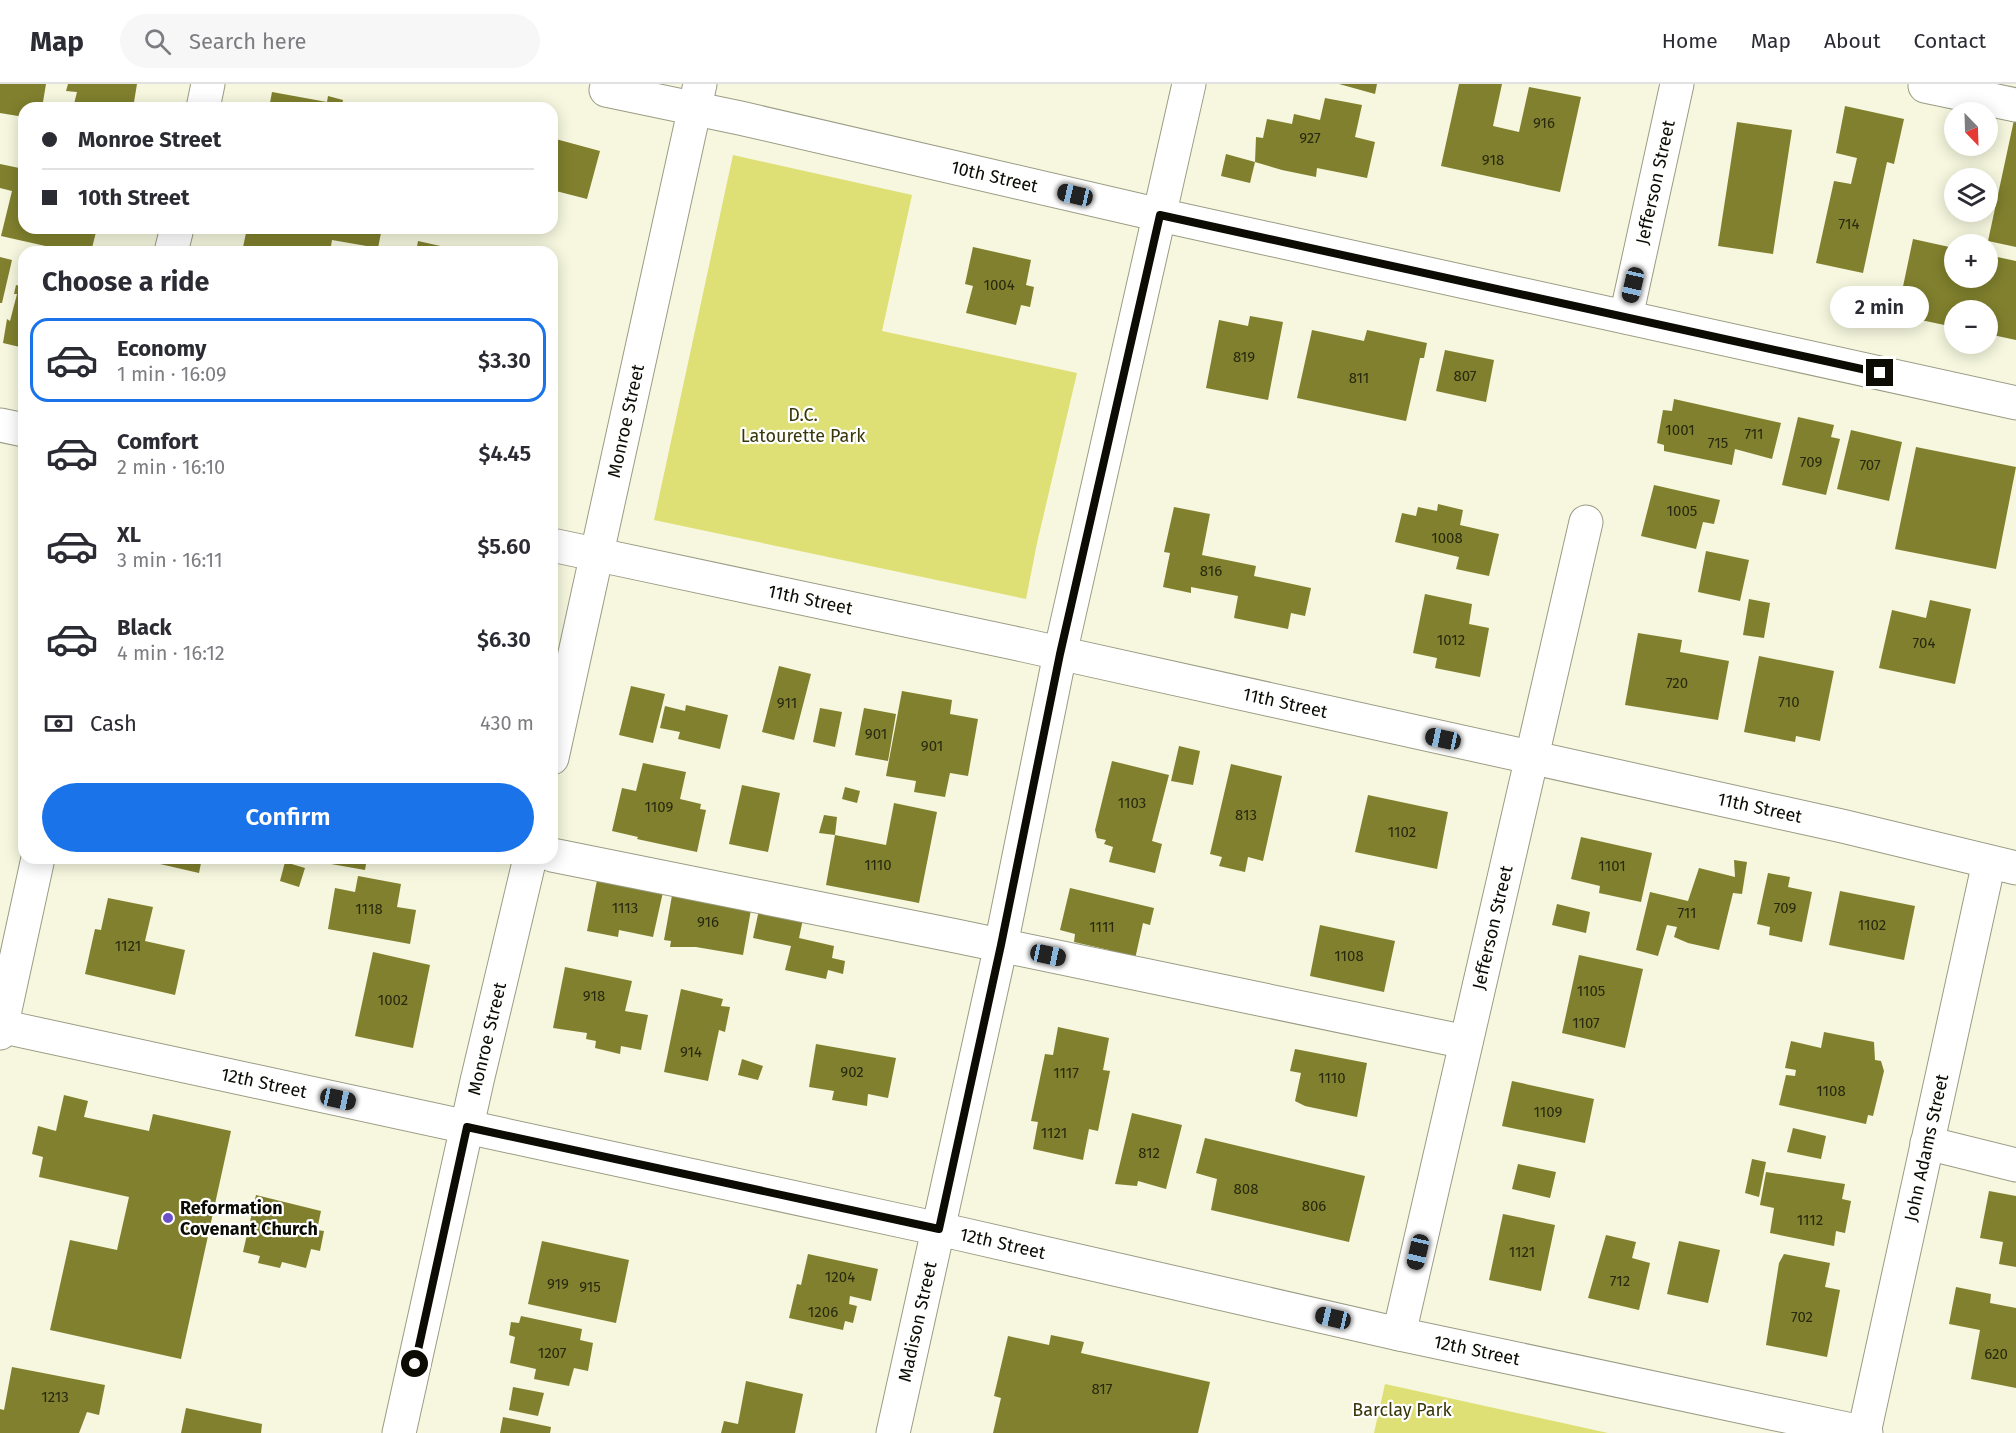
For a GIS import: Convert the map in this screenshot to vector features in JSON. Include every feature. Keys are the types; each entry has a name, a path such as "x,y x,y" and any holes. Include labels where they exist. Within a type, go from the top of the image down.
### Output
{"street":[{"path":"204,102 208,84"},
{"name":"Madison Street","path":"893,1433 1001,945 1060,654 1189,84"},
{"name":"Jefferson Street","path":"1626,317 1677,84"},
{"path":"1926,86 2016,105"},
{"name":"10th Street","path":"606,90 698,96 1160,215 2016,403"},
{"name":"Monroe Street","path":"558,731 698,96"},
{"path":"0,425 18,429"},
{"name":"Jefferson Street","path":"1399,1334 1586,522"},
{"name":"11th Street","path":"558,546 1842,826 2003,865"},
{"path":"558,856 1001,945 1466,1042"},
{"path":"0,1028 37,864"},
{"name":"Monroe Street","path":"399,1433 529,864"},
{"name":"John Adams Street","path":"1864,1433 1927,1143 2003,865"},
{"name":"12th Street","path":"0,1028 939,1229 1399,1334 1864,1433"},
{"path":"1927,1143 2016,1165"}],"green space":[{"name":"D.C. Latourette Park","path":"733,155 912,195 882,331 1077,373 1026,599 654,520"},
{"name":"Barclay Park","path":"1385,1384 1608,1433 1374,1433"}],"building":[{"path":"0,84 46,84 43,102 18,102 18,116 0,113"},
{"path":"68,84 137,84 134,102 74,102 77,92 66,91"},
{"path":"1339,84 1377,84 1375,94"},
{"path":"1459,84 1502,84 1493,126 1519,132 1529,87 1581,97 1560,192 1441,166"},
{"path":"272,92 327,102 270,102"},
{"path":"328,96 343,100 343,102 327,102"},
{"path":"1325,98 1362,105 1355,137 1375,142 1367,178 1317,168 1316,177 1255,162 1256,137 1263,138 1267,119 1292,124 1294,114 1320,120"},
{"path":"1845,106 1904,119 1894,164 1887,162 1863,273 1816,263 1834,181 1851,184 1857,158 1836,153"},
{"path":"2014,120 2016,121 2016,247 1998,243 1998,234 1990,234 1992,222 1998,222 1998,194"},
{"path":"1737,122 1792,130 1773,254 1718,246"},
{"path":"558,140 600,151 587,199 558,192"},
{"path":"1226,154 1255,162 1250,183 1221,176"},
{"path":"0,164 18,168 18,234 96,234 92,246 45,246 1,236 12,191 0,188"},
{"path":"246,234 381,234 378,246 332,240 331,246 243,246"},
{"path":"1913,239 1944,246 1944,288 1998,288 1998,257 2016,261 2016,340 1998,336 1998,300 1944,300 1944,325 1897,315"},
{"path":"418,241 440,246 417,246"},
{"path":"973,247 1031,260 1026,285 1034,287 1030,307 1021,305 1016,325 966,313 973,286 965,284"},
{"path":"0,257 12,260 2,303 0,303"},
{"path":"16,285 18,286 18,347 3,343 7,319 10,321 17,294 14,294"},
{"path":"1250,316 1283,322 1268,400 1206,388 1219,320 1248,326"},
{"path":"1312,330 1364,341 1367,330 1427,343 1424,358 1420,358 1406,421 1297,398"},
{"path":"1445,350 1494,360 1486,402 1436,391"},
{"path":"1674,399 1781,423 1772,459 1735,449 1732,465 1664,451 1664,445 1657,443 1663,410 1672,411"},
{"path":"1798,417 1834,425 1831,437 1840,439 1826,495 1782,485"},
{"path":"1851,430 1902,442 1889,501 1837,489"},
{"path":"1916,447 2016,467 1996,569 1895,549"},
{"path":"1654,485 1720,500 1714,524 1703,522 1696,549 1641,536"},
{"path":"1438,504 1463,510 1460,525 1499,534 1489,576 1456,569 1459,557 1395,542 1402,513 1416,516 1418,507 1437,511"},
{"path":"1174,507 1210,514 1202,555 1256,566 1254,576 1311,588 1305,616 1291,613 1288,629 1234,618 1238,596 1191,587 1191,593 1163,587 1170,553 1164,552"},
{"path":"1706,551 1749,560 1740,601 1698,592"},
{"path":"1425,594 1472,604 1469,624 1489,628 1480,677 1435,668 1437,658 1413,653"},
{"path":"1749,599 1770,603 1764,638 1743,635"},
{"path":"1930,600 1971,609 1955,684 1879,668 1892,610 1926,618"},
{"path":"1638,633 1682,640 1680,652 1729,661 1718,720 1625,705"},
{"path":"1759,656 1834,671 1820,741 1796,736 1795,742 1744,732"},
{"path":"779,666 811,674 794,740 762,732"},
{"path":"631,686 665,694 653,743 619,735"},
{"path":"902,691 952,700 950,714 978,719 968,776 950,773 945,797 914,792 916,781 886,776"},
{"path":"686,705 728,715 720,749 678,739 680,732 660,728 665,706 685,711"},
{"path":"820,708 842,712 835,747 813,742"},
{"path":"864,708 896,714 888,761 855,755"},
{"path":"1179,746 1200,751 1193,785 1171,781"},
{"path":"1112,761 1169,775 1152,841 1162,844 1155,873 1109,862 1113,847 1104,844 1106,840 1097,838 1095,830"},
{"path":"643,763 686,772 680,799 701,804 700,809 706,810 697,852 612,831 622,788 636,791"},
{"path":"1231,764 1282,776 1263,861 1248,857 1245,872 1219,866 1222,857 1210,854"},
{"path":"742,785 780,793 768,852 729,844"},
{"path":"845,787 860,791 857,803 842,799"},
{"path":"1368,795 1448,812 1437,869 1355,852"},
{"path":"894,803 937,812 919,903 826,885 835,835 886,845"},
{"path":"824,815 837,817 835,835 819,833"},
{"path":"1581,837 1652,853 1641,902 1599,893 1600,886 1571,879"},
{"path":"1734,860 1747,862 1742,894 1733,893 1719,950 1688,943 1674,937 1677,927 1667,925 1658,956 1636,950 1650,892 1688,901 1699,868 1735,877"},
{"path":"160,864 201,864 199,873"},
{"path":"284,864 305,868 299,887 280,881"},
{"path":"331,864 366,864 365,870"},
{"path":"1768,873 1790,877 1788,887 1812,892 1802,942 1769,935 1770,927 1757,924"},
{"path":"598,875 665,883 653,937 619,930 618,937 587,931"},
{"path":"358,876 401,884 397,907 416,910 410,944 328,929 335,888 355,892"},
{"path":"1070,888 1154,908 1150,925 1143,923 1133,968 1106,962 1109,950 1074,942 1075,934 1060,930"},
{"path":"673,890 752,904 743,955 696,947 670,947 671,941 664,940"},
{"path":"1840,891 1915,906 1904,960 1829,945"},
{"path":"108,898 153,907 145,941 185,950 175,995 85,974 95,929 101,930"},
{"path":"1557,904 1590,912 1586,933 1552,925"},
{"path":"760,905 804,914 799,938 834,946 832,958 845,961 843,974 828,970 826,979 785,970 791,946 753,938"},
{"path":"1320,925 1395,941 1384,992 1310,976"},
{"path":"373,952 430,965 413,1048 355,1036"},
{"path":"1579,955 1643,969 1625,1048 1562,1033"},
{"path":"565,967 632,981 625,1011 648,1015 641,1050 621,1046 620,1054 595,1048 596,1041 586,1039 587,1033 553,1028"},
{"path":"681,989 723,999 721,1006 730,1007 725,1032 719,1030 708,1081 664,1072"},
{"path":"1058,1027 1109,1038 1103,1070 1110,1071 1098,1131 1089,1129 1083,1160 1033,1149 1038,1122 1031,1121 1045,1054 1053,1055"},
{"path":"1824,1032 1874,1042 1875,1060 1881,1061 1884,1071 1873,1116 1868,1115 1866,1124 1779,1105 1786,1075 1795,1076 1796,1070 1785,1068 1791,1041 1821,1048"},
{"path":"816,1044 896,1058 888,1098 868,1094 867,1106 832,1100 834,1091 809,1087"},
{"path":"1295,1049 1367,1063 1357,1117 1305,1106 1295,1101 1301,1073 1290,1071"},
{"path":"742,1059 763,1066 758,1080 738,1075"},
{"path":"1512,1081 1594,1099 1585,1143 1502,1126"},
{"name":"Reformation Covenant Church","path":"64,1095 88,1101 84,1117 149,1131 153,1114 231,1131 181,1359 50,1330 70,1240 117,1250 129,1197 39,1177 43,1157 32,1154 38,1126 56,1131"},
{"path":"1132,1113 1182,1125 1166,1189 1138,1181 1137,1186 1115,1184"},
{"path":"1793,1128 1826,1136 1821,1159 1787,1152"},
{"path":"1205,1138 1365,1176 1349,1242 1211,1210 1217,1179 1196,1173"},
{"path":"1752,1159 1766,1162 1759,1197 1745,1193"},
{"path":"1518,1164 1556,1172 1550,1198 1512,1189"},
{"path":"1766,1172 1845,1184 1842,1199 1851,1201 1845,1233 1836,1231 1834,1246 1770,1233 1774,1208 1760,1205"},
{"path":"1989,1191 2016,1196 2016,1267 1999,1264 2003,1242 1980,1238"},
{"path":"256,1195 321,1211 317,1230 324,1231 320,1251 311,1249 306,1268 282,1262 280,1268 258,1263 260,1256 243,1252"},
{"path":"1503,1214 1555,1225 1541,1291 1489,1280"},
{"path":"1606,1235 1636,1242 1632,1258 1650,1263 1639,1310 1588,1298"},
{"path":"542,1241 629,1260 616,1323 528,1304"},
{"path":"1679,1241 1720,1250 1708,1303 1667,1294"},
{"path":"808,1254 878,1269 871,1301 850,1296 849,1304 857,1306 853,1323 845,1321 843,1330 789,1318 797,1284 801,1285"},
{"path":"1784,1254 1830,1263 1825,1287 1840,1290 1827,1357 1766,1345 1779,1263"},
{"path":"1956,1287 1991,1294 1990,1303 2016,1308 2016,1388 1971,1379 1980,1330 1949,1324"},
{"path":"521,1316 582,1329 580,1340 593,1343 588,1371 574,1368 569,1386 534,1379 536,1369 510,1363 515,1337 509,1335 511,1322 519,1323"},
{"path":"1051,1335 1084,1342 1081,1353 1210,1382 1198,1433 993,1433 1001,1398 994,1396 1008,1336 1049,1345"},
{"path":"12,1367 105,1385 99,1415 87,1412 79,1433 0,1433 0,1409 4,1410"},
{"path":"746,1381 803,1394 795,1433 721,1433 724,1421 738,1424"},
{"path":"513,1387 544,1393 538,1416 509,1410"},
{"path":"186,1408 262,1424 261,1433 181,1433"},
{"path":"503,1417 551,1427 550,1433 500,1433"}],"place":[{"name":"Reformation Covenant Church","path":"168,1218"}],"route":[{"path":"415,1364 467,1127 939,1229 1001,945 1060,654 1160,215 1880,373"}]}
